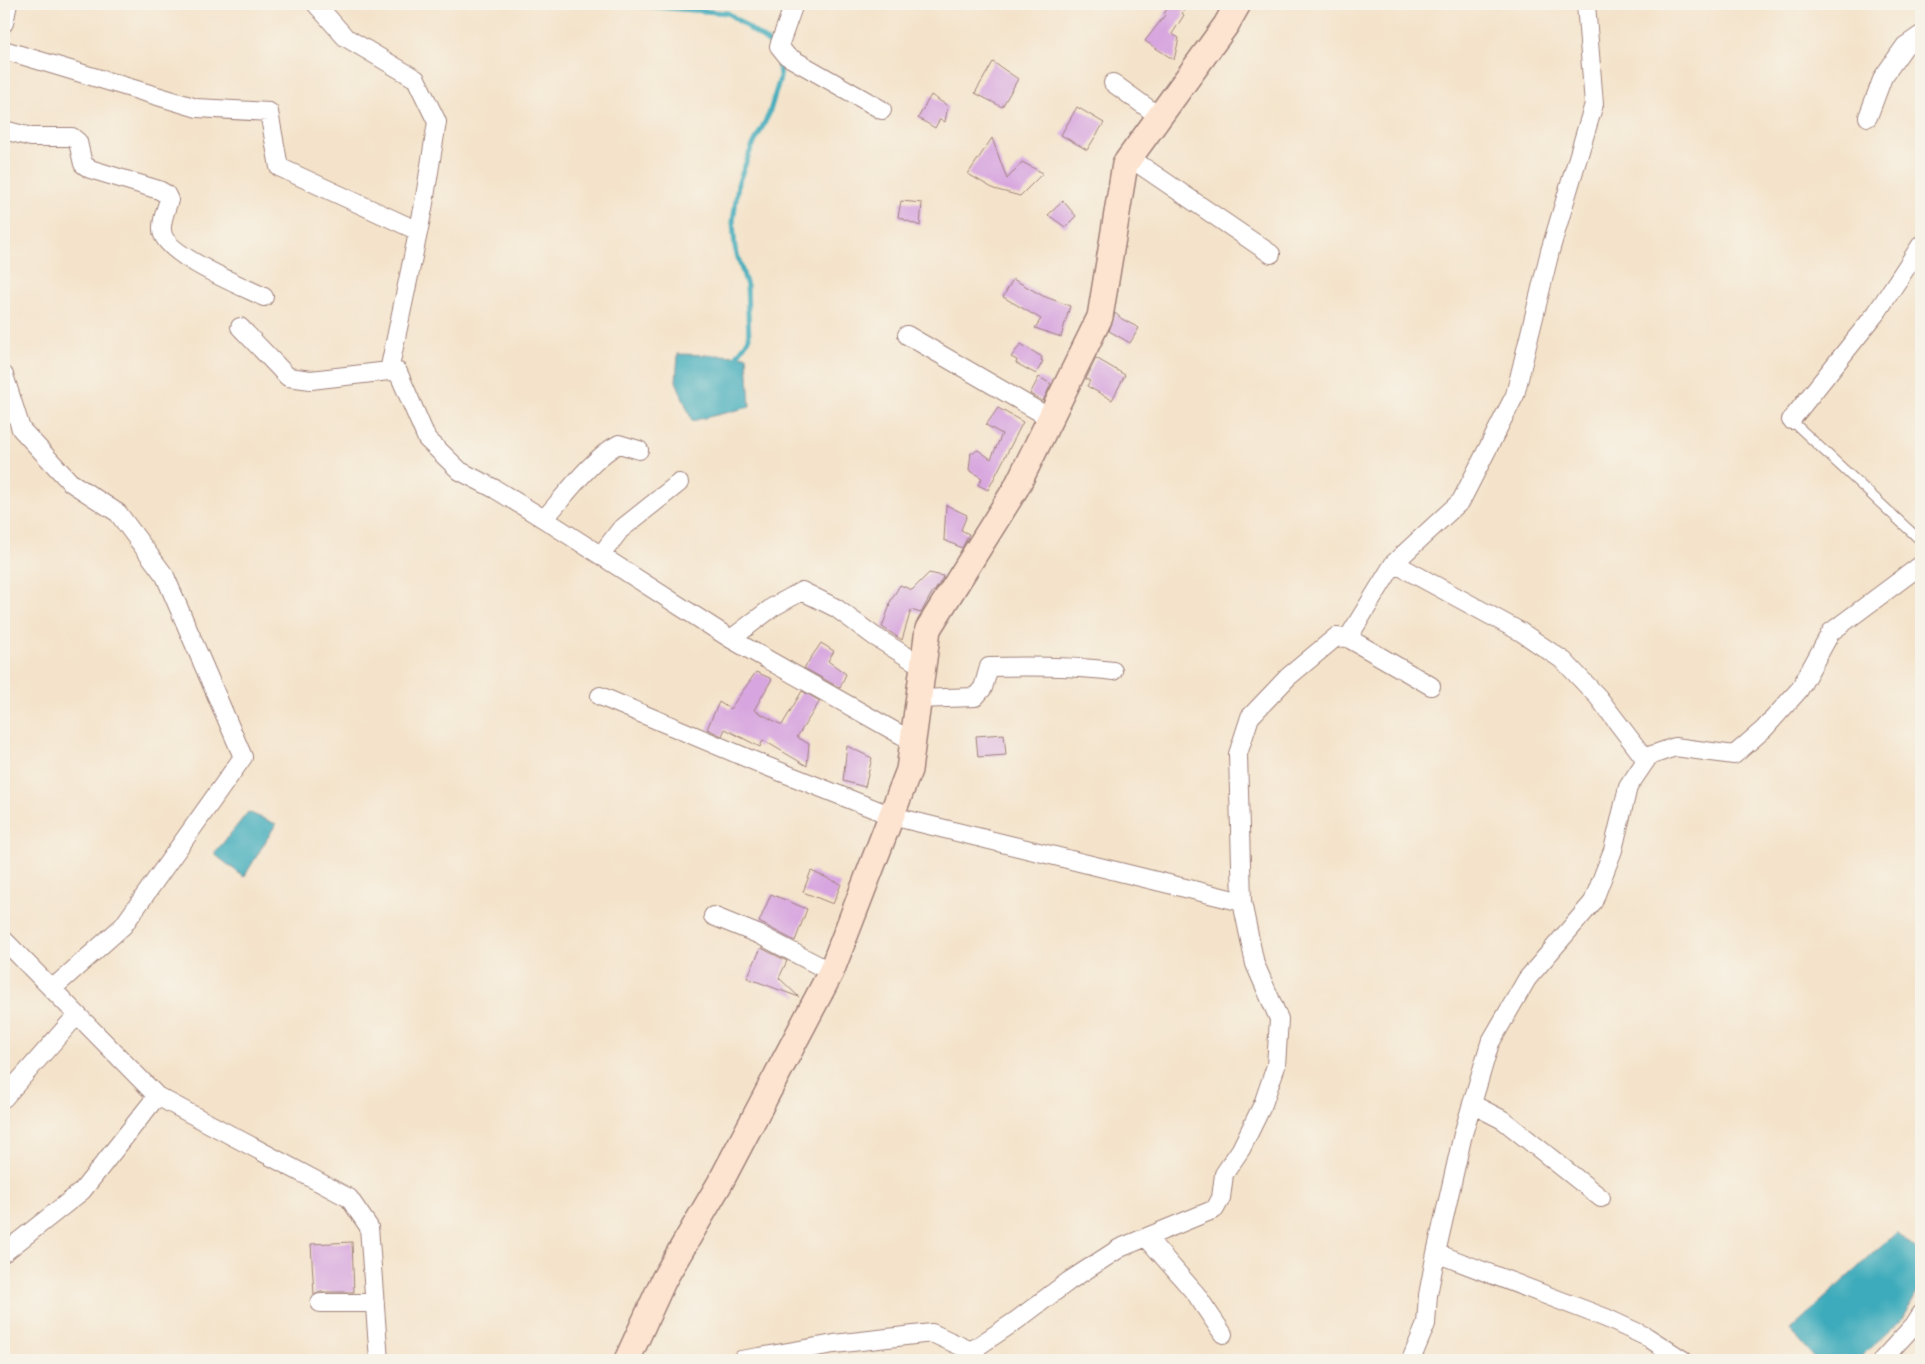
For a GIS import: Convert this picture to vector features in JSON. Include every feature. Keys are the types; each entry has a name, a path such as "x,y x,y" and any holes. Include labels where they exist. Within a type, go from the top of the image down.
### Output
{"street":[{"path":"4,23 8,4"},
{"path":"316,4 345,37 416,78 437,122 418,231 389,371"},
{"path":"794,4 779,46 787,56 882,110"},
{"path":"627,1360 664,1279 720,1183 831,972 909,770 928,629 1016,488 1100,317 1126,164 1226,25 1238,4"},
{"path":"1348,638 1394,563 1461,501 1515,395 1550,251 1594,104 1586,4"},
{"path":"1868,117 1883,77 1905,46 1921,35"},
{"path":"4,50 197,108 270,112 279,167 418,231"},
{"path":"1113,83 1160,117"},
{"path":"4,130 31,137 72,137 78,142 83,164 90,169 159,190 166,194 169,200 162,231 164,240 193,263 264,297"},
{"path":"1130,158 1271,254"},
{"path":"1791,420 1877,312 1921,245"},
{"path":"240,327 288,377 311,380 389,371 398,372 427,439 460,471 495,489 544,519 731,639 912,741"},
{"path":"907,335 1050,418"},
{"path":"4,375 22,429 70,482 118,513 165,576 243,757 123,926 52,989"},
{"path":"544,519 610,449 619,444 639,450"},
{"path":"601,555 620,530 678,483"},
{"path":"1394,563 1521,632 1564,661 1598,697 1646,760"},
{"path":"1410,1360 1426,1324 1428,1295 1436,1253 1463,1134 1490,1043 1527,979 1593,902 1613,850 1628,786 1649,756 1675,747 1734,755 1764,728 1799,690 1830,632 1921,565"},
{"path":"731,639 773,606 802,591 836,608 874,636 922,666"},
{"path":"741,1360 760,1359 834,1344 932,1332 974,1357 1017,1320 1069,1281 1120,1248 1215,1209 1221,1198 1224,1174 1241,1150 1263,1104 1276,1066 1280,1019 1255,964 1242,902 1238,754 1250,717 1288,677 1336,637 1348,638 1431,686"},
{"path":"918,699 975,697 983,688 989,666 1064,666 1113,671"},
{"path":"600,696 892,816 1242,902"},
{"path":"713,916 760,935 831,972"},
{"path":"4,940 157,1096 349,1198 369,1227 379,1360"},
{"path":"4,1098 78,1015"},
{"path":"6,1252 82,1191 157,1096"},
{"path":"1472,1104 1503,1120 1601,1198"},
{"path":"1147,1238 1196,1294 1223,1334"},
{"path":"1436,1253 1606,1318 1647,1338 1683,1360"},
{"path":"320,1303 374,1304"},
{"path":"1882,1360 1914,1325 1921,1314"}],"lane":[{"path":"1791,420 1921,541"}],"water":[{"path":"678,354 747,356 750,407 692,421 676,381"},
{"path":"248,812 276,824 244,877 214,854"},
{"path":"1896,1232 1921,1254 1921,1285 1902,1319 1857,1360 1816,1360 1790,1330"}],"building":[{"path":"1170,4 1189,4 1182,13 1184,15 1172,34 1179,38 1174,60 1145,41 1165,15"},
{"path":"993,62 1018,79 1002,107 975,93"},
{"path":"931,95 948,106 945,122 940,119 935,128 918,118"},
{"path":"1077,107 1104,123 1087,150 1061,135"},
{"path":"992,138 1007,179 1022,162 1043,173 1020,196 994,189 968,174"},
{"path":"901,201 922,203 920,226 898,217"},
{"path":"1063,201 1076,216 1065,227 1048,215"},
{"path":"1013,279 1043,296 1070,306 1061,337 1035,328 1041,319 1003,297"},
{"path":"1115,313 1139,328 1130,343 1109,331"},
{"path":"1021,344 1042,357 1041,360 1043,361 1036,374 1016,363 1017,360 1011,357"},
{"path":"1096,358 1125,375 1112,400 1087,386 1090,381 1086,379"},
{"path":"1039,377 1051,384 1043,401 1030,394"},
{"path":"998,408 1023,422 988,490 978,485 982,478 969,470 971,453 978,450 991,459 1002,434 986,425"},
{"path":"946,505 967,515 961,530 969,534 962,548 944,540"},
{"path":"929,573 943,576 921,613 911,610 902,640 882,627 889,604 900,585 912,590"},
{"path":"821,643 834,651 828,661 846,674 840,688 804,668"},
{"path":"756,672 772,679 754,710 782,725 802,691 820,701 797,737 809,744 807,766 763,740 760,747 725,729 722,736 707,729 719,702 730,709"},
{"path":"1004,734 1006,755 978,757 976,736"},
{"path":"847,746 872,758 865,787 843,781"},
{"path":"811,871 841,884 833,904 803,892"},
{"path":"771,894 807,909 795,941 759,922"},
{"path":"761,948 787,961 779,978 799,997 747,978"},
{"path":"352,1242 354,1292 320,1292 314,1295 311,1244"}],"waterway":[{"path":"619,4 728,13 775,47"},
{"path":"734,360 749,339 747,286 735,248 733,222 738,184 751,149 769,114 780,78 778,54"}]}
